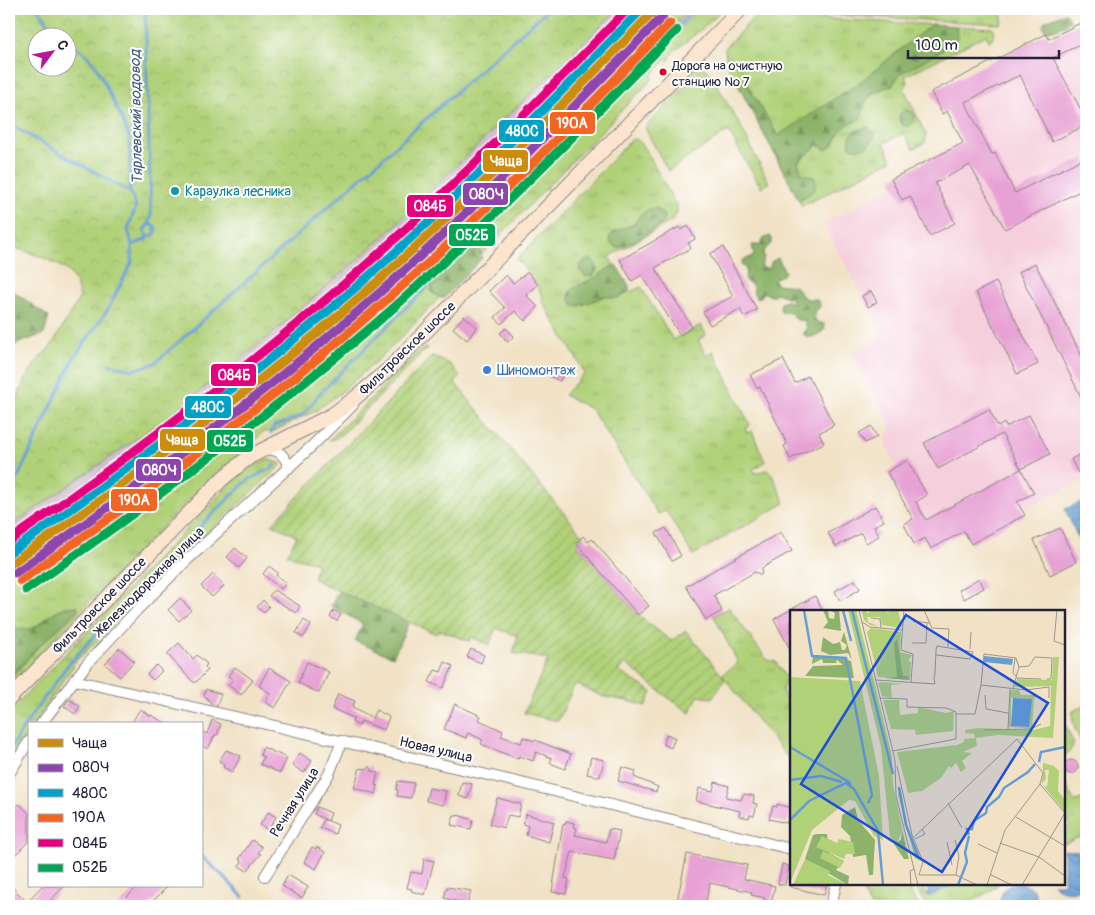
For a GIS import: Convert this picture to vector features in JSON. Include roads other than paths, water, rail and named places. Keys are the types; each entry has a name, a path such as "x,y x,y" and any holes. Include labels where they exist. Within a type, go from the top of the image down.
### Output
{"main road":[{"name":"Фильтровское шоссе","path":"9,699 223,478 249,457 332,415 390,368 741,9"}],"street":[{"name":"Железнодорожная улица","path":"43,722 86,665 137,610 186,561 339,420 372,384"},
{"path":"267,449 273,449 283,455 289,468"},
{"name":"Новая улица","path":"74,680 492,776 790,849"},
{"name":"Речная улица","path":"265,876 329,774 342,741"},
{"path":"9,774 28,743"},
{"path":"832,906 836,885"}],"water":[{"path":"1086,500 1086,556 1065,509"},
{"path":"1065,850 1078,851 1086,858 1086,883 1082,887 1070,892 1057,888 1054,885 1065,885"},
{"path":"926,885 951,885 929,897 927,893 929,892"},
{"path":"1010,885 1022,885 1034,890 1035,906 1001,906 1000,899 1005,888"},
{"path":"1086,893 1086,906 1073,906 1076,900"}],"waterway":[{"path":"38,9 52,28"},
{"name":"Тярлевский водовод","path":"132,245 147,239 144,230 149,224 151,216 145,9"},
{"path":"109,364 133,370 155,363 548,9"},
{"path":"271,433 274,426 301,416 319,394 435,279 695,9"},
{"path":"78,48 87,55 97,68 130,140 130,192"},
{"path":"9,124 130,192 136,206 128,229 132,245 132,262 107,311 75,356 9,496"},
{"name":"Тярлевский водовод","path":"147,236 153,236 156,232 155,226 149,224"},
{"path":"9,751 67,666 119,609 166,559 248,480 272,468 274,465"},
{"path":"202,857 243,897"}],"place":[{"name":"Дорога на очистную станцию № 7","path":"663,72"},
{"name":"Караулка лесника","path":"175,191"},
{"name":"Шиномонтаж","path":"487,370"}]}
